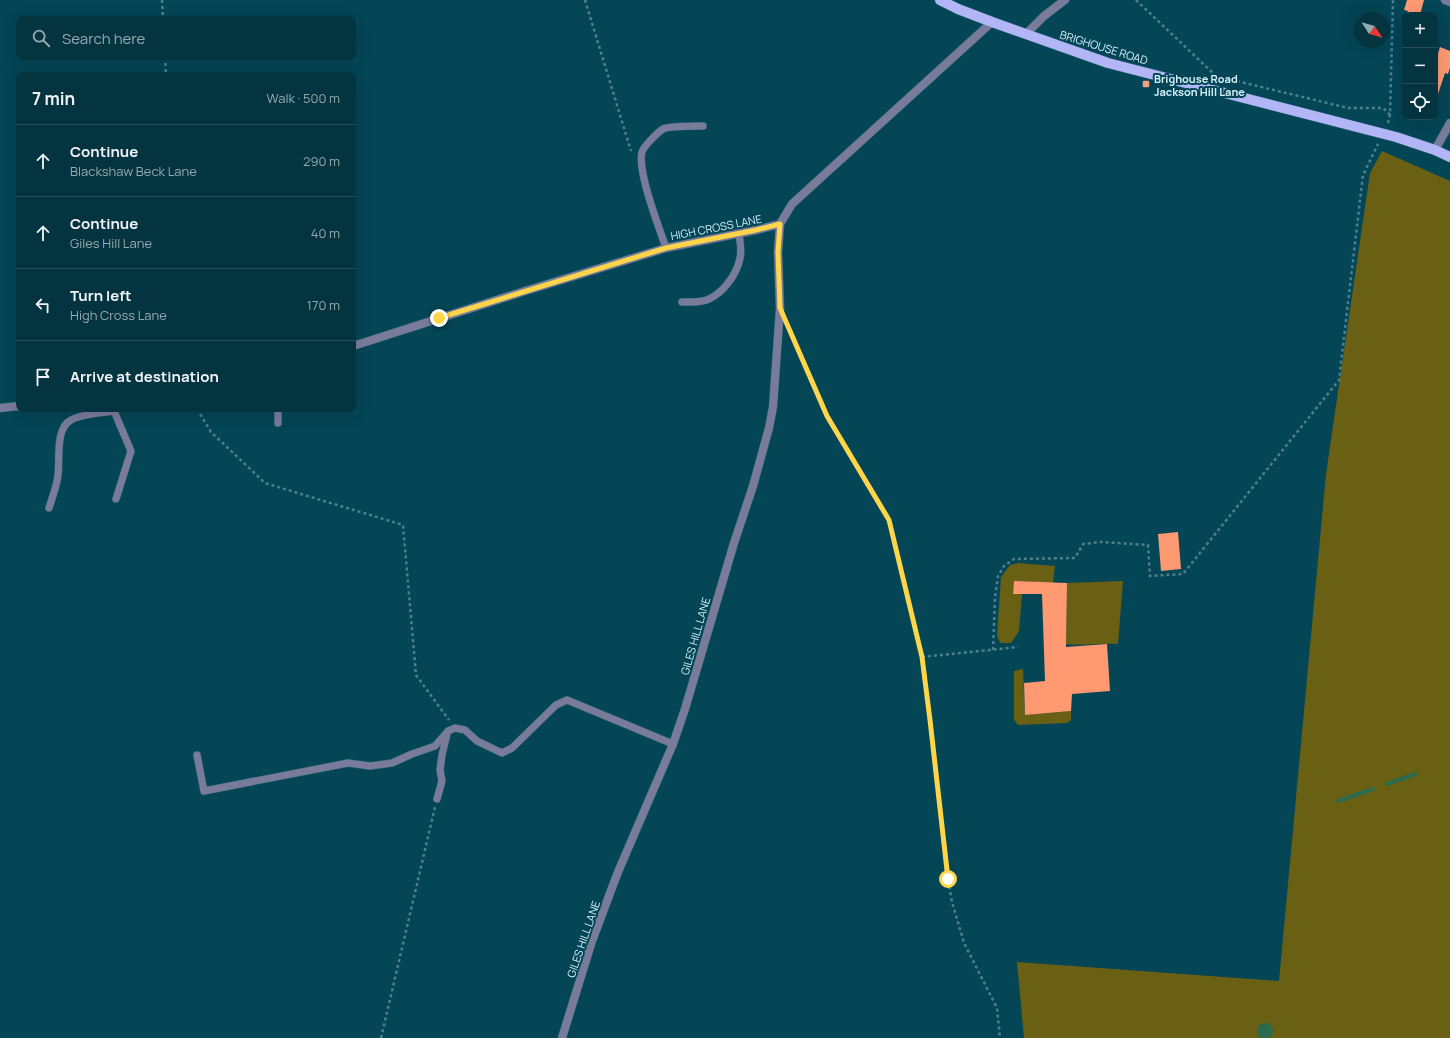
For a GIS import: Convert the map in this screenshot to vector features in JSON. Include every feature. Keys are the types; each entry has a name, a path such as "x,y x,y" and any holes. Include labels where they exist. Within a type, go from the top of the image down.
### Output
{"main road":[{"name":"BRIGHOUSE ROAD","path":"940,0 958,9 992,22 1108,63 1383,134 1435,150 1450,157"}],"street":[{"path":"1026,34 1044,16 1065,0"},
{"path":"1445,0 1450,2"},
{"path":"780,224 792,204 992,22"},
{"path":"1435,150 1450,123"},
{"name":"HIGH CROSS LANE","path":"356,345 666,248 780,224"},
{"name":"GILES HILL LANE","path":"562,1038 592,941 616,879 673,744 685,709 734,544 753,486 769,428 773,407 780,308 778,252 780,224"},
{"path":"0,408 16,406"}],"lane":[{"path":"666,248 646,185 642,166 642,151 650,141 664,129 703,126"},
{"path":"682,302 700,302 710,299 728,283 738,267 741,257 741,246 738,234"},
{"path":"49,508 58,475 58,461 62,429 70,420 80,416 103,412"},
{"path":"115,412 131,451 116,499"},
{"path":"278,412 278,423"},
{"path":"197,755 204,790 348,763 370,766 392,763 435,746 448,731 455,728 465,730 477,741 502,752 512,748 556,705 567,700 673,744"},
{"path":"437,799 442,781 440,770 442,755 448,731"}],"path":[{"path":"162,0 163,16"},
{"path":"585,0 632,152"},
{"path":"1136,0 1216,76 1348,108 1383,108 1390,115"},
{"path":"993,650 996,590 998,576 1004,566 1014,559 1075,558 1083,544 1101,542 1148,545 1150,576 1183,574 1339,380 1363,175 1377,149 1390,115 1393,0"},
{"path":"165,60 166,72"},
{"path":"780,308 827,416 889,520 922,657 946,868 952,902 964,943 997,1008 1000,1038"},
{"path":"199,412 211,432 265,483 402,525 416,675 455,728"},
{"path":"922,657 1018,648"},
{"path":"381,1038 437,799"}],"shaded area":[{"path":"1382,151 1450,181 1450,1038 1024,1038 1017,962 1279,981 1326,474 1370,173"},
{"path":"1018,563 1055,566 1053,583 1014,581 1013,594 1022,594 1019,631 1011,643 1000,643 997,635 1001,577 1010,565"},
{"path":"1123,581 1118,644 1066,644 1067,583"},
{"path":"1023,669 1025,715 1071,711 1071,720 1067,723 1018,725 1014,720 1014,671"},
{"path":"1265,1023 1272,1028 1273,1031 1268,1038 1265,1039 1258,1034 1257,1031 1262,1024"}],"building":[{"path":"1407,0 1424,0 1421,12 1408,12 1404,10"},
{"path":"1440,47 1450,51 1450,68 1448,74 1445,73 1438,94 1438,84 1438,53"},
{"path":"1178,532 1181,569 1161,571 1158,534"},
{"path":"1014,581 1067,583 1066,647 1107,644 1110,691 1072,694 1071,711 1025,715 1024,683 1045,681 1042,594 1013,594"}],"waterway":[{"path":"1387,784 1415,774"},
{"path":"1338,801 1373,789"}],"place":[{"name":"Brighouse Road Jackson Hill Lane","path":"1146,84"}],"route":[{"path":"439,318 666,248 780,224 778,252 780,308 827,416 889,520 922,657 948,879"}]}
